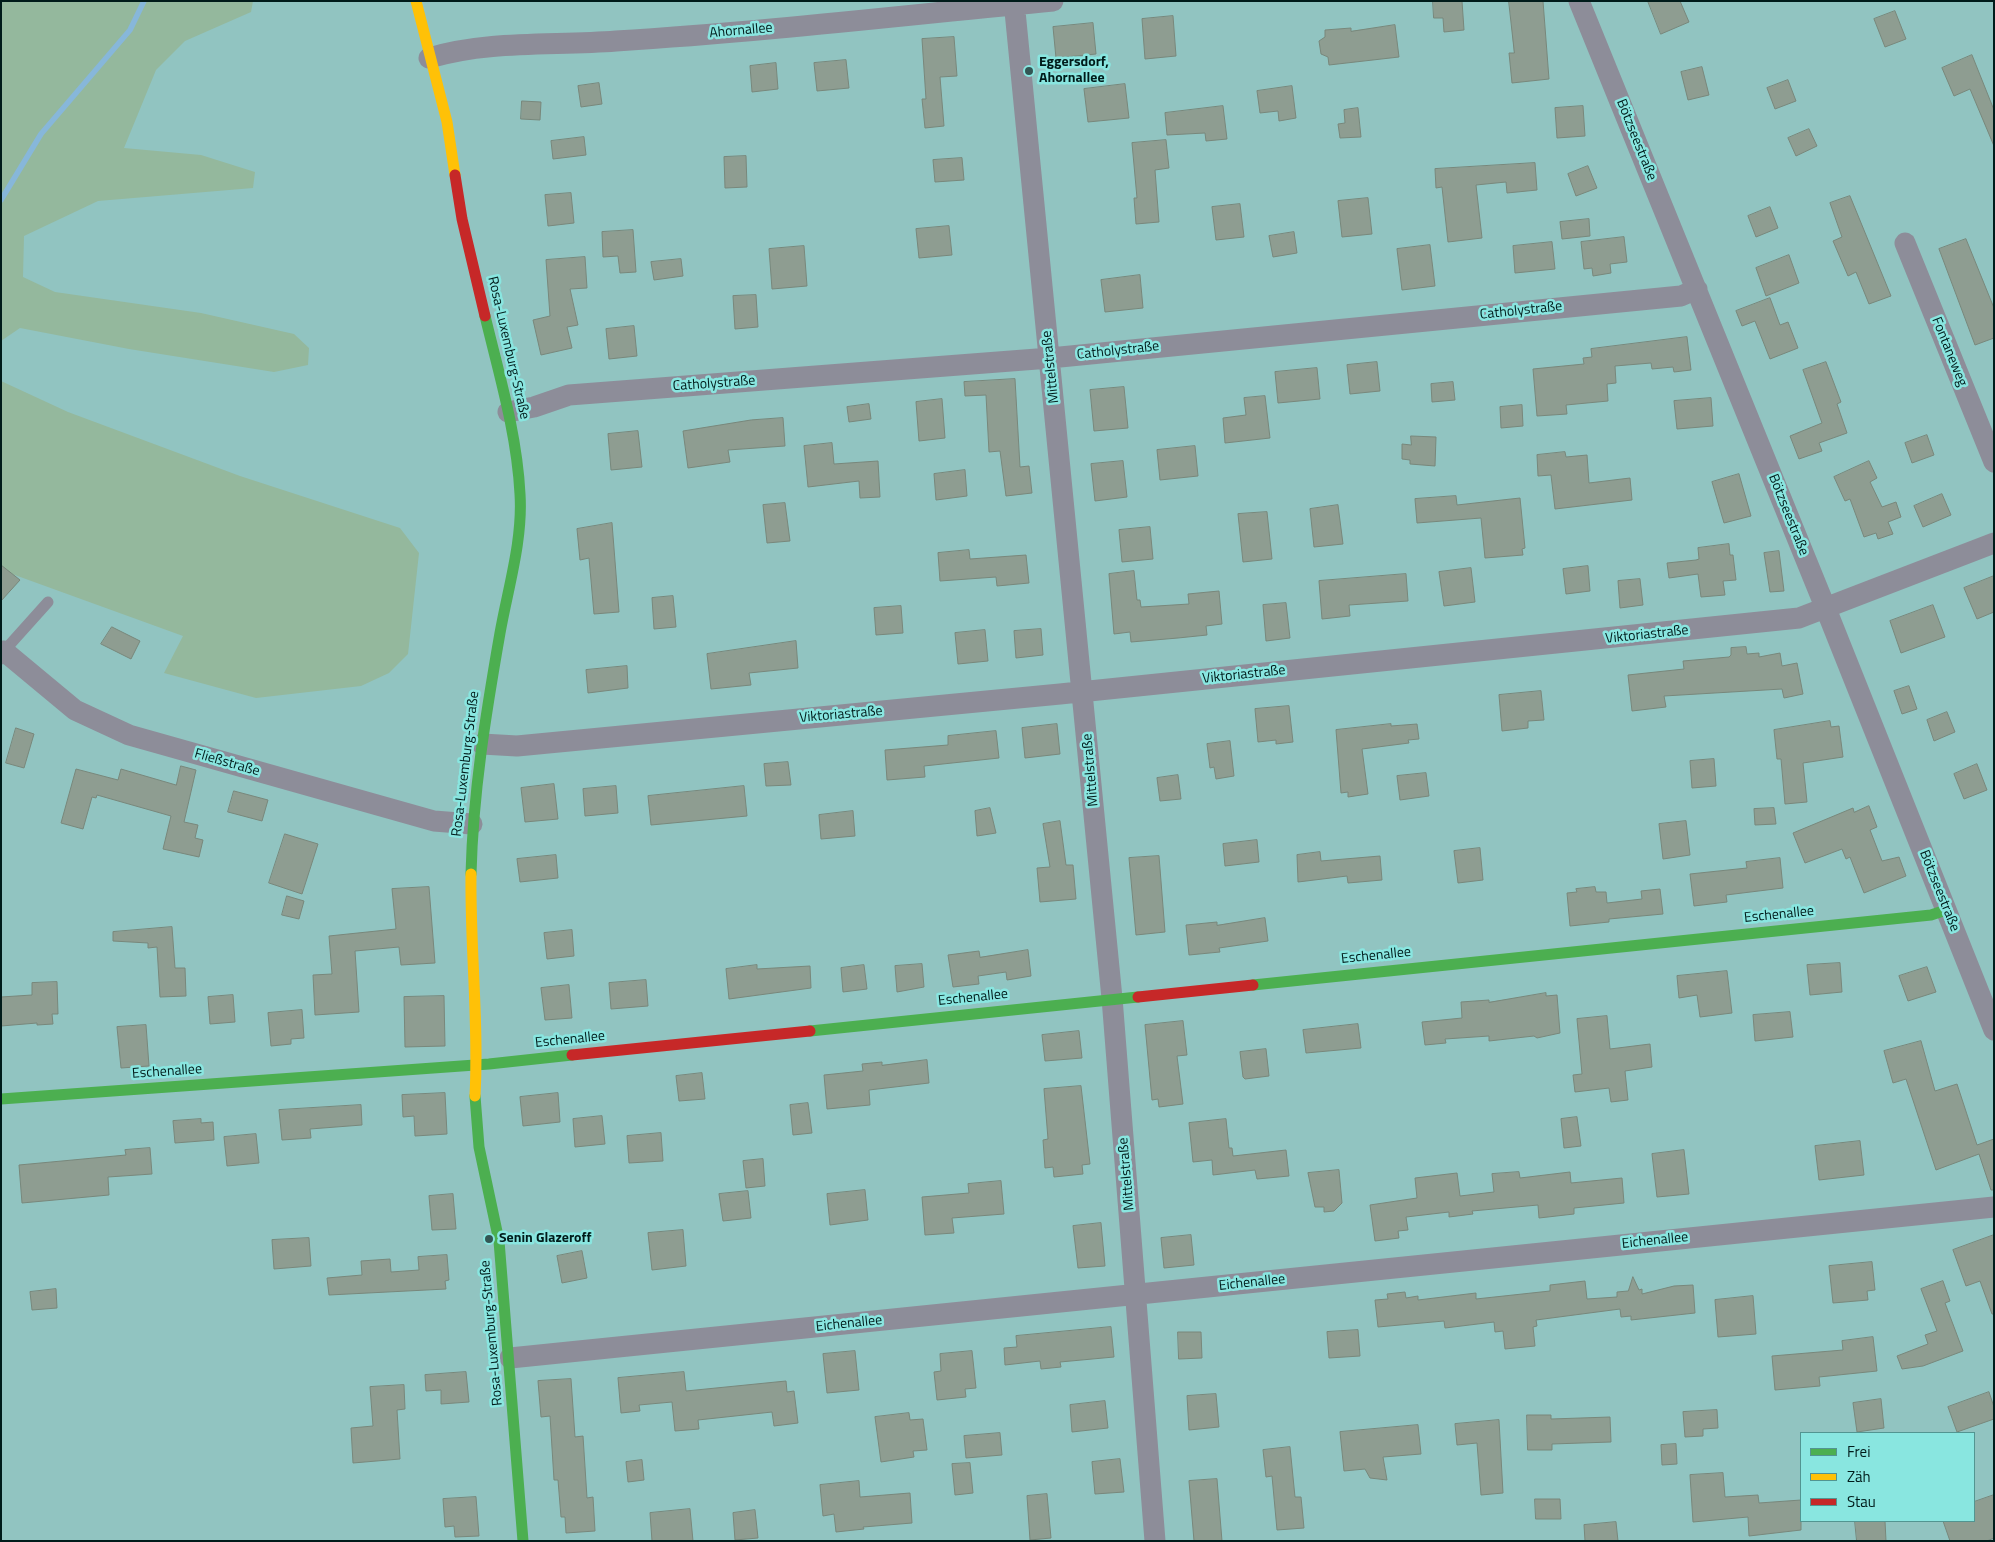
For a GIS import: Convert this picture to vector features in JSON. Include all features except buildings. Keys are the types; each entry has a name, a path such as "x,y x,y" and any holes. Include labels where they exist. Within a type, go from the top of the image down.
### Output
{"street":[{"name":"Rosa-Luxemburg-Straße","path":"416,1 429,58 447,122 462,219 508,412 520,494 518,529 482,744 472,824 470,932 477,1065 475,1106 479,1147 499,1241 510,1358 523,1541"},
{"name":"Ahornallee","path":"429,58 462,49 481,47 538,42 614,42 1014,3 1053,1"},
{"name":"Bötzseestraße","path":"1579,1 1697,289 1994,1030"},
{"name":"Mittelstraße","path":"1014,3 1112,998 1155,1541"},
{"name":"Fontaneweg","path":"1905,242 1994,462"},
{"name":"Catholystraße","path":"508,412 534,407 568,396 1050,358 1681,296 1697,289"},
{"name":"Viktoriastraße","path":"482,744 517,746 1083,691 1799,618 1994,543"},
{"name":"Fließstraße","path":"3,653 74,710 129,735 434,821 472,824"},
{"name":"Eschenallee","path":"1,1099 477,1065 1931,915 1946,910"},
{"name":"Eichenallee","path":"510,1358 1994,1206"}],"lane":[{"name":"Fließstraße","path":"3,653 48,602"}],"green space":[{"path":"1,1 253,1 251,12 185,41 156,70 124,148 201,155 255,172 253,188 98,201 24,236 23,277 55,292 201,313 294,334 309,348 308,365 274,372 129,349 20,328 1,341"},
{"path":"1,381 68,412 240,476 400,528 419,553 408,654 389,673 361,686 256,698 164,673 183,636 1,570"}],"waterway":[{"path":"1,200 41,134 130,30 144,1"}],"traffic: fast":[{"path":"471,874 474,813 481,753 500,633 517,546 520,511 515,449 485,316"},
{"path":"1253,985 1931,915 1946,910"},
{"path":"810,1031 1138,997"},
{"path":"1,1099 489,1064 572,1055"},
{"path":"475,1096 479,1147 499,1241 523,1541"}],"traffic: slow":[{"path":"416,1 447,122 455,175"},
{"path":"471,874 476,1040 475,1096"}],"traffic: jam":[{"path":"455,175 462,219 485,316"},
{"path":"1138,997 1253,985"},
{"path":"572,1055 810,1031"}],"place":[{"name":"Eggersdorf, Ahornallee","path":"1029,71"},
{"name":"Senin Glazeroff","path":"489,1239"}]}
